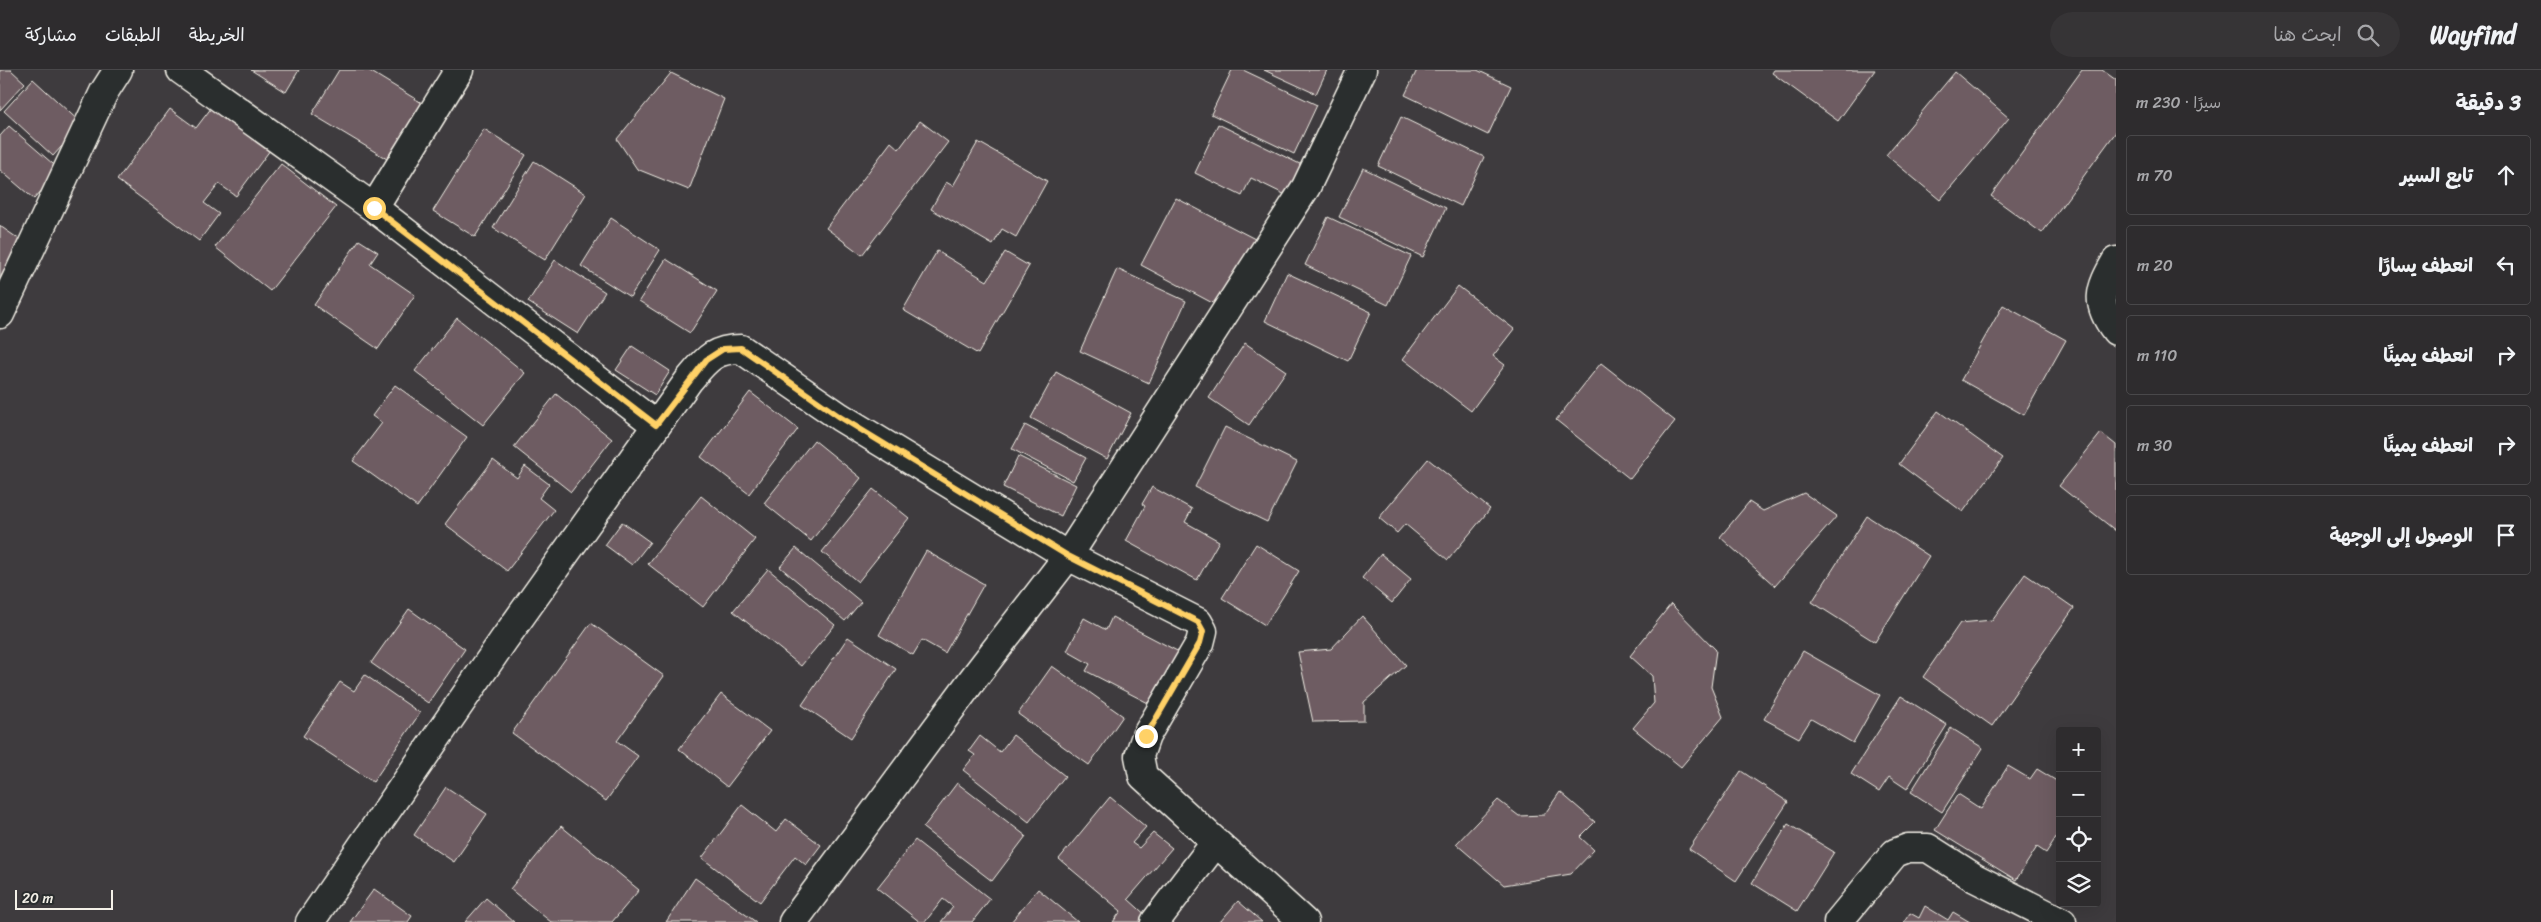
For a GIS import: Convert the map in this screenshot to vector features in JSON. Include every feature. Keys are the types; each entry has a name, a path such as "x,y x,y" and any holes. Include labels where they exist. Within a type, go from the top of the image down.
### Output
{"street":[{"path":"0,314 104,92 118,70"},
{"path":"181,70 374,208 656,425"},
{"path":"374,208 459,70"},
{"path":"792,922 973,679 1068,556 1306,187 1362,70"},
{"path":"2116,261 2108,275 2101,297 2104,315 2116,331"},
{"path":"310,922 503,641 656,425 706,360 723,349 741,348 840,417 1068,556 1198,622 1203,631 1200,643 1146,736 1139,756 1143,776 1304,922"},
{"path":"1155,922 1216,842"},
{"path":"1838,922 1895,852 1908,848 1928,848 1975,878 2062,922"}],"building":[{"path":"0,70 11,70 25,83 0,110"},
{"path":"251,70 299,70 286,92"},
{"path":"339,70 368,70 422,103 387,159 312,114"},
{"path":"1232,70 1243,70 1317,105 1294,154 1211,114"},
{"path":"1264,70 1327,70 1316,94"},
{"path":"1417,70 1477,70 1511,86 1488,135 1405,95"},
{"path":"1774,70 1875,70 1838,121 1772,73"},
{"path":"2082,70 2102,70 2116,80 2116,132 2042,233 1991,196"},
{"path":"1955,72 2009,118 1940,200 1886,155"},
{"path":"671,73 724,99 689,190 637,169 617,139"},
{"path":"33,79 82,124 53,156 4,111"},
{"path":"215,103 273,146 236,196 219,184 204,203 219,214 199,241 117,180 170,109 196,128"},
{"path":"1401,117 1484,157 1461,206 1378,166"},
{"path":"920,121 948,142 862,255 826,228 891,142 899,149"},
{"path":"1218,124 1308,168 1294,199 1251,178 1242,196 1195,173"},
{"path":"9,126 60,170 34,199 0,170 0,136"},
{"path":"484,129 526,155 475,237 433,211"},
{"path":"978,142 1047,181 1016,237 1002,229 993,245 931,209 946,182 953,186"},
{"path":"534,161 586,194 545,260 493,228"},
{"path":"281,164 336,207 270,291 215,247"},
{"path":"1363,168 1446,208 1423,257 1339,217"},
{"path":"1176,198 1255,239 1220,307 1141,265"},
{"path":"1328,217 1411,256 1388,305 1305,265"},
{"path":"611,218 660,250 630,297 581,266"},
{"path":"0,226 26,244 0,280"},
{"path":"359,240 378,252 370,264 415,295 378,349 314,305"},
{"path":"937,251 987,281 1005,252 1029,266 978,354 903,310"},
{"path":"666,259 717,291 690,333 639,301"},
{"path":"555,260 605,292 578,334 528,302"},
{"path":"1117,269 1186,301 1149,383 1080,351"},
{"path":"1287,273 1371,312 1348,361 1265,321"},
{"path":"1458,286 1514,329 1493,356 1505,365 1471,411 1403,359"},
{"path":"2003,305 2066,340 2024,415 1961,380"},
{"path":"457,318 525,373 483,425 415,371"},
{"path":"1245,343 1286,371 1249,425 1209,398"},
{"path":"632,346 670,371 655,395 616,370"},
{"path":"1601,363 1675,421 1630,479 1556,420"},
{"path":"1056,372 1131,413 1107,459 1031,418"},
{"path":"395,385 467,437 417,507 353,461 382,423 372,416"},
{"path":"750,392 798,429 749,494 701,457"},
{"path":"556,394 612,439 571,492 514,447"},
{"path":"1938,411 2003,458 1963,512 1899,464"},
{"path":"1025,425 1086,458 1073,481 1012,449"},
{"path":"1225,427 1297,462 1267,522 1195,487"},
{"path":"2101,433 2116,445 2116,531 2059,486"},
{"path":"814,440 861,478 811,541 764,503"},
{"path":"1018,456 1076,485 1061,516 1003,487"},
{"path":"1428,459 1490,509 1448,560 1405,524 1397,533 1379,518"},
{"path":"493,460 517,478 525,466 549,484 539,498 554,510 507,571 445,524"},
{"path":"1152,487 1192,509 1185,522 1219,541 1197,580 1126,541 1145,506 1142,504"},
{"path":"873,489 909,518 858,582 822,552"},
{"path":"1804,493 1837,516 1775,586 1720,537 1749,502 1763,511"},
{"path":"701,496 755,539 703,607 648,564"},
{"path":"1867,516 1929,556 1875,642 1812,602"},
{"path":"622,522 650,542 632,565 605,545"},
{"path":"1256,544 1299,571 1265,625 1222,598"},
{"path":"796,548 861,602 845,621 780,567"},
{"path":"926,551 984,584 945,653 922,640 913,655 879,635"},
{"path":"1381,554 1411,579 1392,603 1362,578"},
{"path":"768,569 835,625 801,666 733,611"},
{"path":"2025,574 2074,608 1992,726 1923,677 1960,623 1992,620"},
{"path":"1671,604 1716,650 1711,687 1723,717 1681,767 1633,728 1654,703 1652,676 1630,656"},
{"path":"409,609 465,649 428,703 371,663"},
{"path":"1362,616 1406,665 1364,702 1364,721 1313,722 1298,652 1331,649"},
{"path":"1112,617 1181,653 1154,706 1086,671 1090,664 1067,651 1084,618 1106,630"},
{"path":"591,623 664,676 617,741 638,756 606,801 512,733"},
{"path":"848,637 896,669 851,738 802,705"},
{"path":"1803,651 1880,695 1853,743 1811,719 1799,738 1764,719"},
{"path":"1052,666 1123,716 1089,765 1018,714"},
{"path":"365,675 420,713 373,782 303,736 340,682 354,691"},
{"path":"721,694 770,731 727,787 679,749"},
{"path":"1901,696 1947,725 1907,789 1889,777 1879,792 1851,774"},
{"path":"1951,728 1983,748 1942,812 1911,792"},
{"path":"1013,735 1065,776 1029,822 963,770 975,755 969,751 980,736 1000,752"},
{"path":"2008,766 2030,779 2037,769 2056,781 2056,837 2046,853 2037,847 2016,880 1935,830 1958,794 1981,809"},
{"path":"1741,771 1788,802 1736,881 1689,849"},
{"path":"957,783 1026,836 992,881 923,828"},
{"path":"446,787 487,814 454,862 414,835"},
{"path":"1560,792 1595,822 1580,837 1594,850 1571,874 1504,885 1456,844 1498,800 1519,816 1544,815"},
{"path":"1110,797 1146,827 1132,843 1139,848 1153,833 1172,848 1128,899 1149,918 1146,922 1113,922 1121,911 1059,859"},
{"path":"742,805 776,832 786,819 821,845 806,865 795,856 760,902 702,858"},
{"path":"1788,824 1834,852 1797,911 1752,883"},
{"path":"561,826 639,890 612,922 551,922 510,889"},
{"path":"915,840 990,899 972,922 941,922 953,907 943,899 925,922 920,922 877,888"},
{"path":"695,878 756,922 666,922"},
{"path":"374,889 412,916 408,922 350,922"},
{"path":"1038,889 1078,922 1011,922"},
{"path":"486,898 514,922 465,922"},
{"path":"1238,901 1262,922 1220,922"},
{"path":"1925,906 1948,920 1953,912 1970,922 1904,922 1910,913 1919,918"}],"route":[{"path":"374,208 656,425 706,360 723,349 741,348 840,417 1068,556 1198,622 1203,631 1200,643 1146,736"}]}
